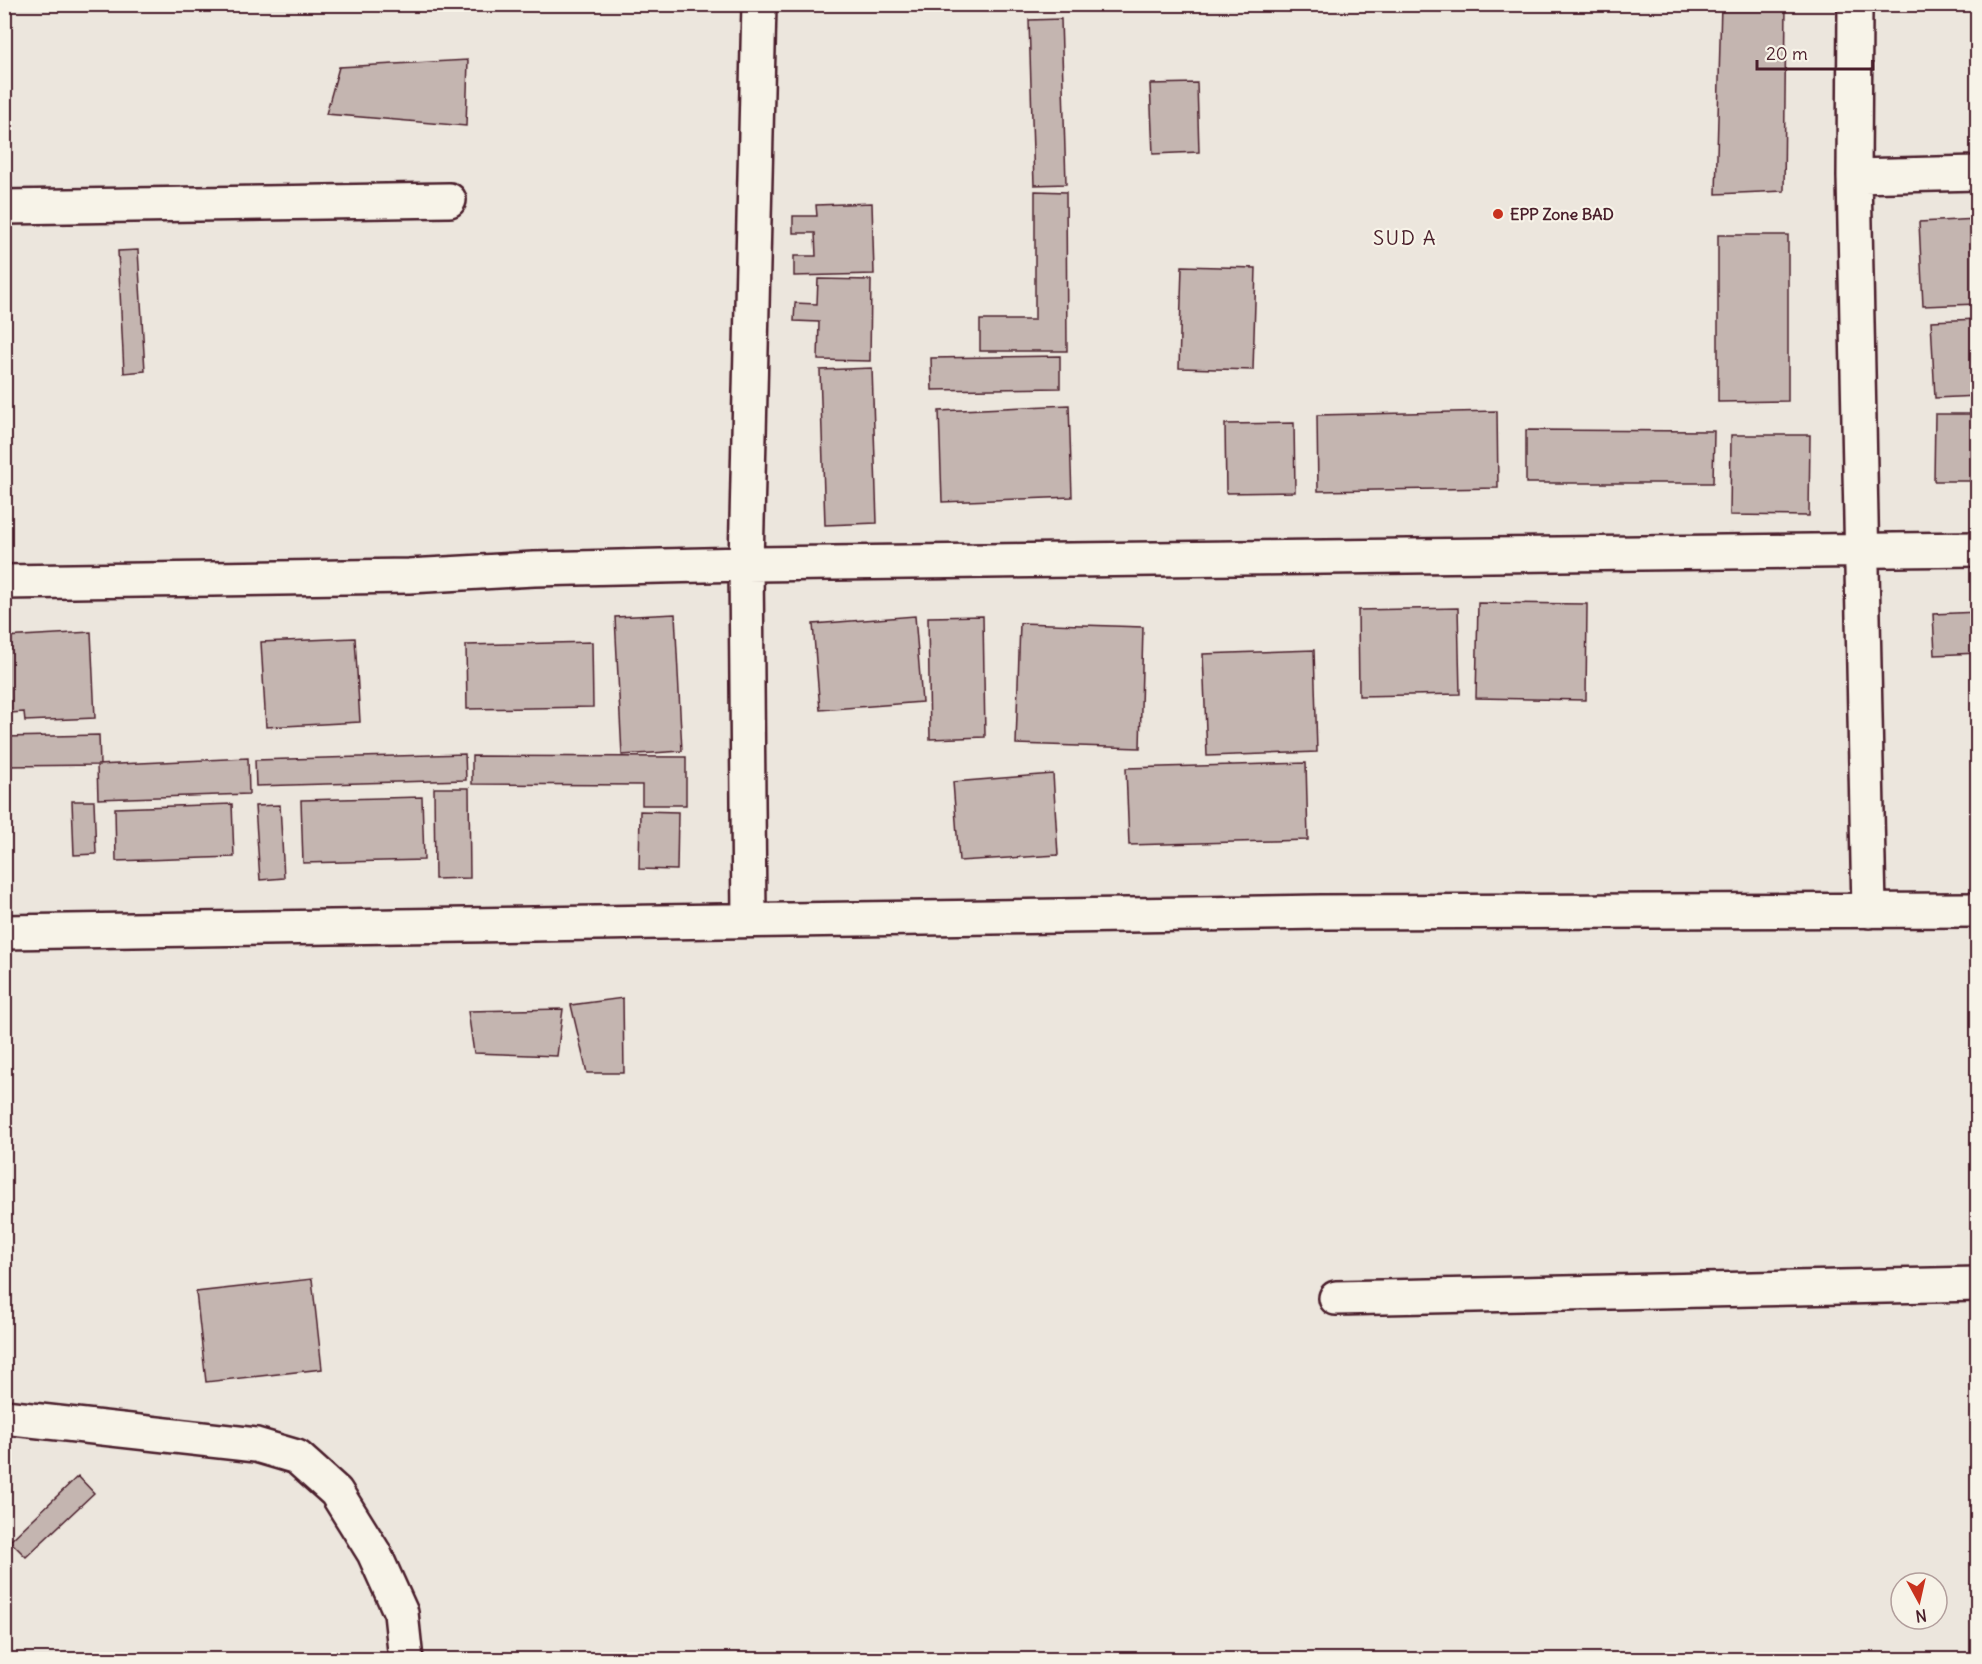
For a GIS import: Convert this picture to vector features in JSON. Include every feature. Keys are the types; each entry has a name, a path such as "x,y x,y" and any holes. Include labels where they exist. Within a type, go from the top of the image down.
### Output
{"street":[{"path":"749,920 746,564 759,4"},
{"path":"1855,4 1854,176 1869,911"},
{"path":"1854,176 1977,173"},
{"path":"4,207 449,200"},
{"path":"4,582 409,576 534,569 746,564 1977,549"},
{"path":"4,932 1322,912 1977,910"},
{"path":"1336,1298 1977,1284"},
{"path":"4,1417 256,1445 297,1456 336,1492 374,1553 401,1613 406,1659"}],"building":[{"path":"1721,4 1786,4 1784,191 1716,194"},
{"path":"1061,19 1066,184 1034,185 1029,20"},
{"path":"468,60 466,126 326,114 339,67"},
{"path":"1197,83 1199,152 1153,154 1150,84"},
{"path":"1035,191 1066,192 1067,351 980,351 980,320 1035,320"},
{"path":"872,203 874,274 794,276 794,256 816,256 815,233 793,233 793,216 817,216 816,205"},
{"path":"1978,219 1978,304 1923,306 1919,222"},
{"path":"1718,235 1788,235 1788,401 1718,402"},
{"path":"138,250 145,371 124,373 118,251"},
{"path":"1182,266 1256,268 1253,370 1179,368"},
{"path":"818,279 871,280 870,361 818,360 819,322 794,321 795,303 817,304"},
{"path":"1978,319 1978,396 1935,398 1931,321"},
{"path":"1060,356 1060,388 932,390 931,358"},
{"path":"872,368 877,523 825,525 820,370"},
{"path":"1069,405 1072,497 942,502 939,411"},
{"path":"1497,411 1498,488 1318,491 1317,415"},
{"path":"1935,414 1978,414 1978,481 1934,481"},
{"path":"1294,423 1295,492 1226,493 1225,424"},
{"path":"1526,430 1714,431 1713,483 1526,483"},
{"path":"1731,435 1810,435 1809,516 1730,515"},
{"path":"1478,603 1587,604 1586,700 1476,698"},
{"path":"1458,608 1460,694 1359,696 1358,610"},
{"path":"1978,612 1978,653 1935,655 1933,614"},
{"path":"675,614 682,751 622,755 615,617"},
{"path":"915,616 922,702 820,710 813,624"},
{"path":"983,616 985,737 930,739 928,617"},
{"path":"1020,623 1143,627 1140,748 1016,744"},
{"path":"91,632 95,718 25,721 24,712 10,713 10,722 4,722 4,637"},
{"path":"355,638 360,722 266,727 261,642"},
{"path":"592,642 593,707 467,709 466,645"},
{"path":"1314,650 1317,752 1207,756 1203,654"},
{"path":"99,735 100,765 4,766 4,737"},
{"path":"465,754 466,780 256,786 255,760"},
{"path":"472,756 686,757 686,805 642,805 642,785 472,784"},
{"path":"248,758 249,794 98,799 97,765"},
{"path":"1306,763 1308,840 1129,845 1126,768"},
{"path":"1053,774 1058,855 959,861 953,782"},
{"path":"434,788 469,788 470,878 435,879"},
{"path":"422,797 424,860 303,863 301,800"},
{"path":"72,801 94,801 96,854 74,855"},
{"path":"232,804 234,857 116,861 115,808"},
{"path":"280,805 284,878 260,880 255,806"},
{"path":"640,811 678,812 677,870 639,869"},
{"path":"623,998 624,1073 587,1073 571,1005"},
{"path":"563,1009 557,1056 474,1053 468,1011"},
{"path":"312,1279 322,1369 206,1382 196,1292"},
{"path":"78,1476 94,1493 26,1557 10,1541"}],"place":[{"name":"EPP Zone BAD","path":"1498,214"}],"district":[{"name":"SUD A","path":"1405,237"}]}
